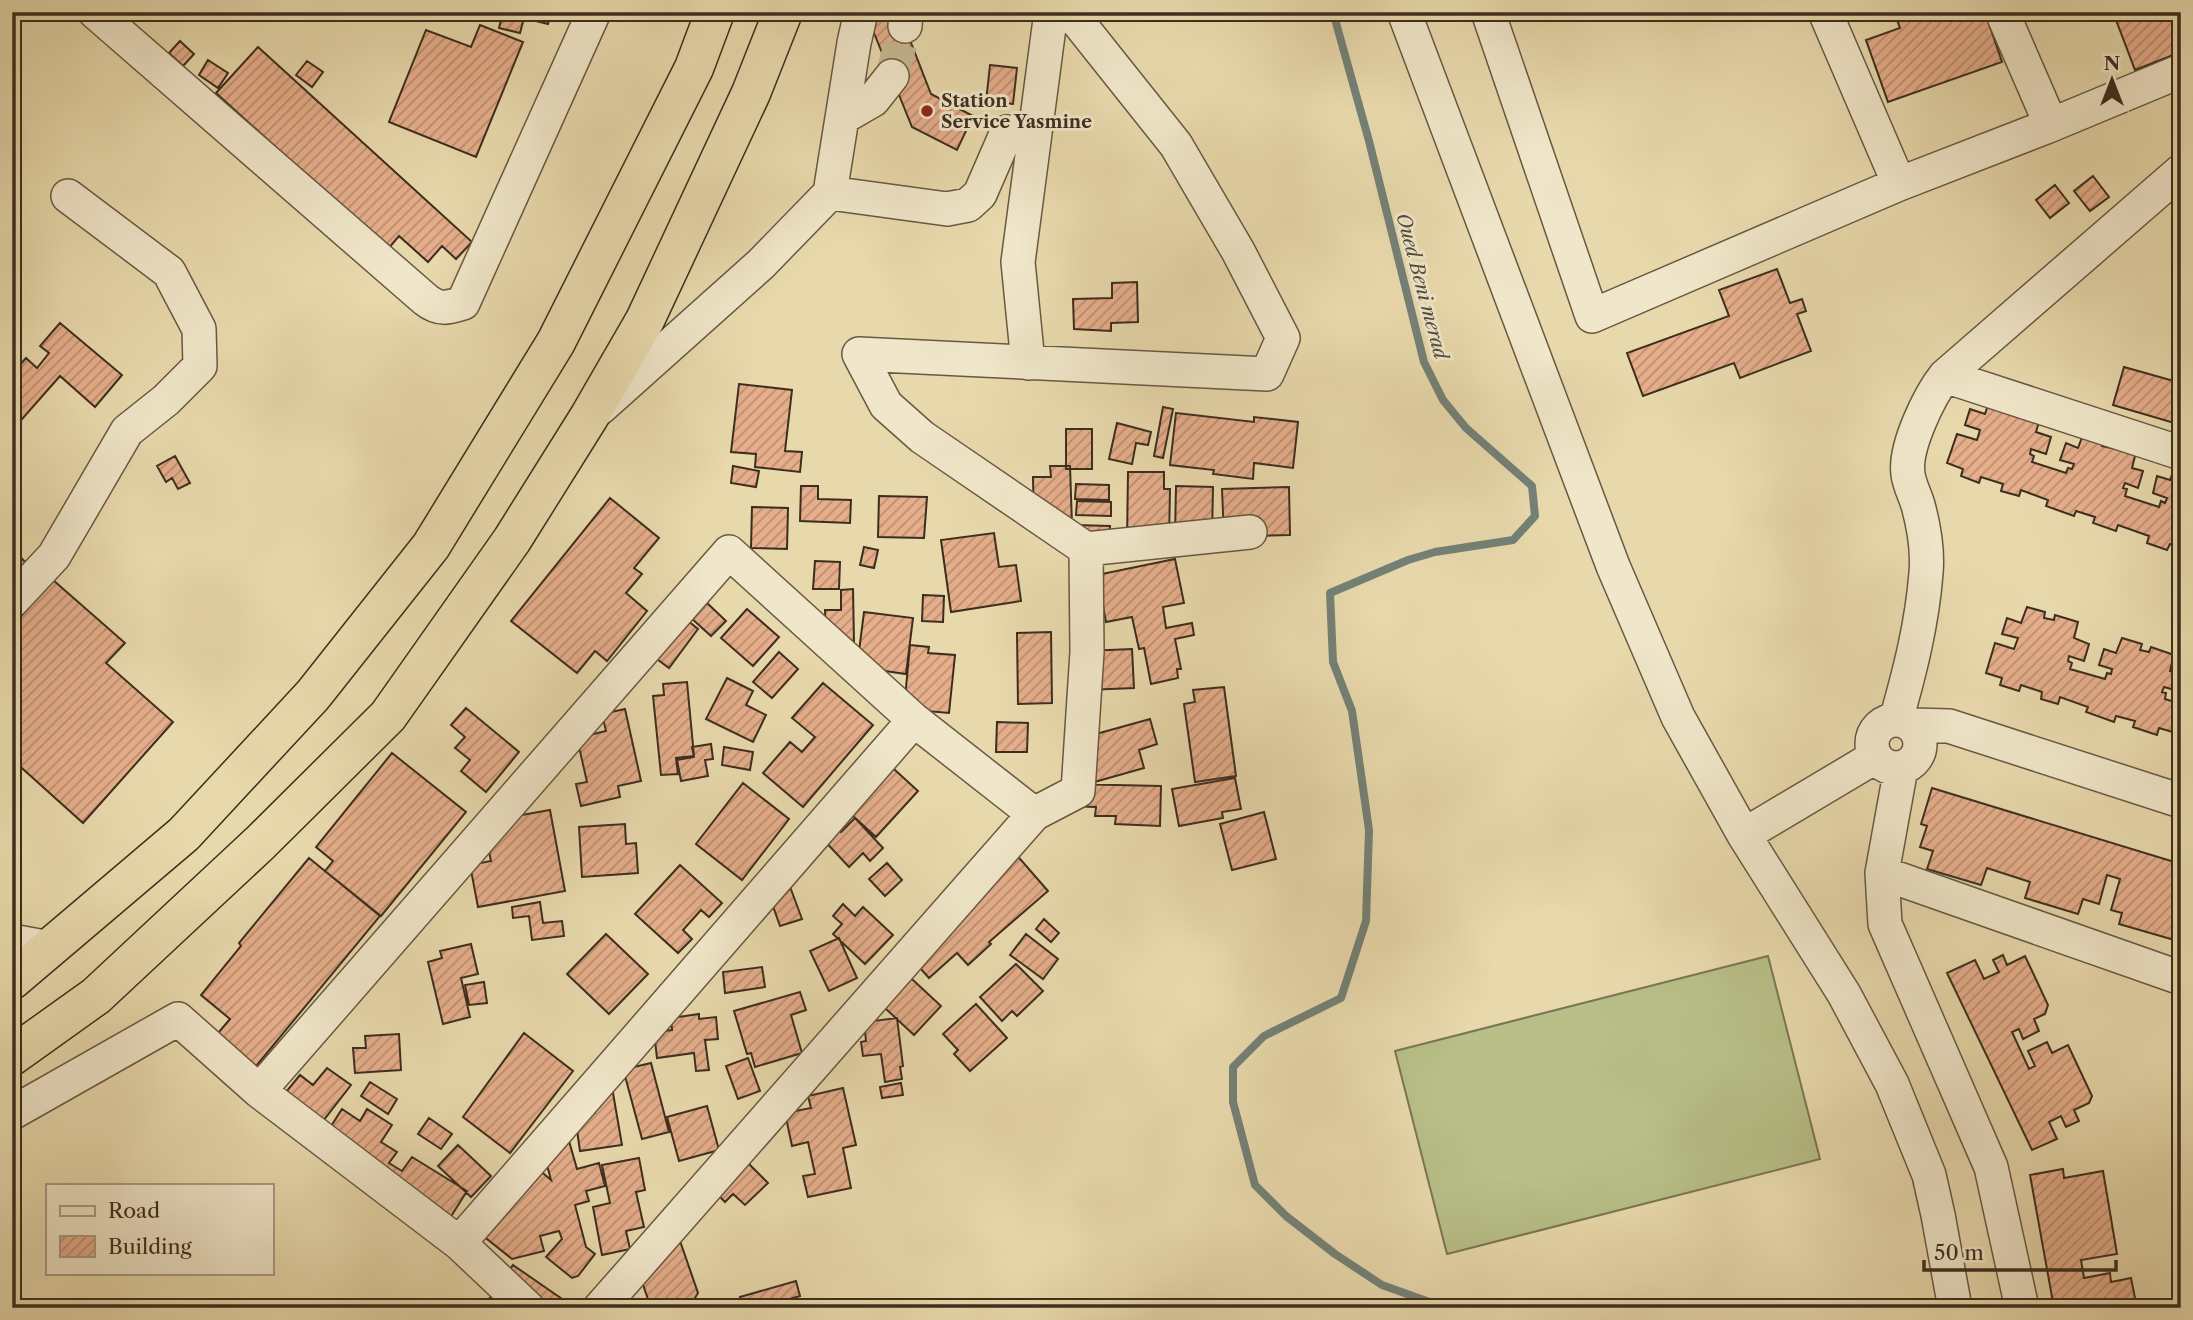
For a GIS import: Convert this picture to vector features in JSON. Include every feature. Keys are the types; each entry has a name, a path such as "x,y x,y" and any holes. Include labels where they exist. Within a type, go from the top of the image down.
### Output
{"highway":[{"path":"12,980 184,834 313,695 431,546 556,342 694,68 715,12"},
{"path":"12,1056 96,996 260,843 388,716 512,540 589,417 645,320 751,93 783,12"}],"street":[{"path":"95,12 426,300 435,307 446,308 463,303 594,12"},
{"path":"589,417 761,264 830,193 861,12"},
{"path":"1028,363 1018,262 1051,12"},
{"path":"1070,12 1176,145 1238,251 1283,338 1267,374 859,354 886,405 922,437 1086,549 1250,532"},
{"path":"1404,12 1613,566 1678,717 1744,835 1844,994 1892,1084 1928,1175 1955,1308"},
{"path":"1489,12 1592,316 1899,184 2181,71"},
{"path":"1825,12 1899,184"},
{"path":"2002,12 2051,125"},
{"path":"842,118 873,100 892,76"},
{"path":"830,193 947,209 968,205 980,194 1007,132"},
{"path":"1904,722 1926,572 1925,539 1908,475 1908,460 1932,391 1945,376 2181,171"},
{"path":"12,601 54,556 127,431 166,400 200,366 199,329 169,272 68,196"},
{"path":"1945,376 2181,453"},
{"path":"600,1308 1034,814 1078,791 1087,652 1086,549"},
{"path":"258,1091 729,552 915,720 1034,814"},
{"path":"459,1242 915,720"},
{"path":"1744,835 1888,762 1914,762 1921,748 1917,731 1904,722"},
{"path":"1904,722 1950,726 2181,801"},
{"path":"1888,762 1882,873 1885,924 1991,1167 2022,1308"},
{"path":"1882,873 2181,978"},
{"path":"12,941 50,948"},
{"path":"12,1113 178,1019 258,1091 459,1242 528,1308"}],"green space":[{"path":"1768,956 1820,1159 1447,1254 1395,1051"}],"building":[{"path":"503,12 551,12 548,24 524,18 520,33 499,28"},
{"path":"876,12 899,12 931,94 973,116 957,150 912,127 872,28"},
{"path":"1894,12 1985,12 2002,62 1888,102 1866,40 1900,28"},
{"path":"2113,12 2178,12 2181,19 2181,52 2135,70"},
{"path":"480,25 523,42 476,157 389,122 426,30 471,47"},
{"path":"180,41 194,54 183,66 169,53"},
{"path":"258,47 472,242 456,259 442,246 428,262 399,236 388,249 216,93"},
{"path":"208,60 228,73 218,88 199,75"},
{"path":"307,61 323,72 312,87 296,75"},
{"path":"990,65 1017,68 1013,104 986,102"},
{"path":"2093,176 2109,197 2090,211 2074,191"},
{"path":"2055,185 2069,203 2050,218 2036,200"},
{"path":"1777,269 1790,303 1802,299 1806,311 1797,314 1811,351 1740,378 1734,363 1643,396 1627,353 1729,316 1719,290"},
{"path":"1137,282 1138,322 1111,323 1111,331 1074,329 1073,299 1112,298 1112,283"},
{"path":"60,323 122,375 95,407 60,376 16,426 12,423 12,374 26,358 37,368 49,353 40,346"},
{"path":"2124,367 2181,383 2181,425 2113,405"},
{"path":"739,384 792,390 785,451 802,452 800,472 755,467 756,454 731,452"},
{"path":"1990,399 2041,415 2036,432 2051,437 2046,454 2031,449 2030,454 2034,456 2032,462 2066,473 2074,464 2060,460 2066,443 2078,448 2084,432 2104,440 2102,446 2111,448 2113,443 2136,452 2132,468 2143,471 2138,488 2125,483 2125,496 2159,507 2161,501 2165,503 2167,498 2153,493 2157,476 2170,480 2176,464 2181,466 2181,548 2170,544 2167,550 2147,543 2149,536 2118,525 2116,531 2093,523 2095,517 2076,511 2074,516 2046,506 2048,500 2021,490 2019,496 2001,491 2003,484 1981,477 1979,483 1961,476 1963,469 1947,463 1957,434 1977,440 1980,430 1965,425 1970,409 1985,414"},
{"path":"1163,407 1173,409 1163,458 1154,456"},
{"path":"1176,413 1254,422 1254,417 1298,422 1293,468 1254,463 1253,479 1213,474 1214,470 1170,465"},
{"path":"1117,423 1151,432 1148,445 1136,443 1132,464 1109,459"},
{"path":"1066,429 1092,429 1092,469 1066,469"},
{"path":"175,456 190,483 178,489 172,478 166,482 157,466"},
{"path":"733,466 759,471 756,487 731,483"},
{"path":"1050,466 1070,466 1072,525 1034,526 1033,477 1051,477"},
{"path":"1128,472 1164,472 1164,489 1170,489 1169,543 1127,542"},
{"path":"1076,484 1109,485 1109,500 1075,499"},
{"path":"801,486 818,486 818,499 851,500 850,523 800,521"},
{"path":"1176,486 1213,487 1212,536 1175,535"},
{"path":"1289,487 1290,535 1224,537 1222,489"},
{"path":"879,496 927,497 924,538 878,537"},
{"path":"610,498 659,538 634,568 642,574 626,593 647,611 607,661 595,651 577,673 511,621"},
{"path":"1077,501 1111,502 1111,516 1076,515"},
{"path":"752,507 788,508 787,549 751,548"},
{"path":"1075,525 1110,526 1110,547"},
{"path":"994,533 999,567 1016,565 1021,601 951,612 941,540"},
{"path":"864,547 878,550 874,568 860,565"},
{"path":"12,548 27,564 12,577"},
{"path":"1175,559 1184,603 1163,607 1166,628 1192,623 1194,635 1175,639 1181,669 1177,669 1178,678 1151,684 1144,648 1139,649 1132,617 1106,622 1097,575"},
{"path":"815,561 840,562 839,589 813,589"},
{"path":"53,580 125,643 106,663 173,722 83,823 14,761 12,763 12,626"},
{"path":"853,589 854,643 826,643 825,610 841,610 841,590"},
{"path":"923,595 944,596 943,622 922,621"},
{"path":"705,601 726,621 711,636 690,617"},
{"path":"2027,607 2045,612 2044,618 2054,620 2055,615 2078,622 2074,638 2089,644 2084,661 2069,656 2068,661 2072,663 2070,669 2105,679 2112,669 2099,665 2104,649 2116,653 2122,638 2142,644 2140,650 2149,652 2151,647 2174,655 2170,671 2181,674 2178,691 2164,687 2162,692 2166,693 2165,699 2181,704 2181,719 2176,733 2159,728 2157,735 2133,727 2135,721 2116,716 2114,722 2086,712 2088,707 2060,697 2058,704 2041,699 2042,692 2021,685 2019,691 2000,685 2002,678 1986,673 1995,643 2014,649 2018,638 2002,634 2007,618 2021,623"},
{"path":"747,609 779,637 753,666 721,638"},
{"path":"864,612 913,618 906,674 857,667"},
{"path":"682,616 698,629 669,668 653,656"},
{"path":"1051,632 1052,703 1018,704 1017,633"},
{"path":"910,645 929,647 928,653 955,655 949,713 904,709"},
{"path":"1132,649 1134,688 1086,690 1085,651"},
{"path":"779,652 798,669 772,698 753,682"},
{"path":"727,678 753,691 746,705 766,715 753,742 706,719"},
{"path":"687,682 694,756 676,758 678,774 661,775 653,696 664,695 663,684"},
{"path":"823,683 873,725 803,807 763,773 790,742 802,752 815,737 792,718"},
{"path":"1224,687 1236,776 1195,782 1184,704 1195,702 1193,690"},
{"path":"466,708 519,752 486,792 461,771 470,760 455,748 465,737 451,725"},
{"path":"625,709 641,781 618,786 620,797 581,806 576,784 587,782 577,738 606,731 602,714"},
{"path":"1150,719 1157,744 1139,750 1144,768 1091,783 1078,739"},
{"path":"997,722 1028,723 1027,752 996,752"},
{"path":"711,744 713,759 705,760 708,776 681,781 677,760 694,757 692,747"},
{"path":"724,747 753,752 750,770 722,765"},
{"path":"392,753 466,812 381,916 325,871 333,861 316,847"},
{"path":"883,759 918,791 876,837 841,805"},
{"path":"1235,778 1241,809 1222,812 1223,818 1179,826 1172,789"},
{"path":"743,783 789,819 742,880 696,844"},
{"path":"1069,784 1161,786 1160,826 1115,824 1116,816 1095,816 1096,807 1069,806"},
{"path":"1932,788 2181,864 2181,942 2119,924 2122,913 2111,910 2120,879 2107,875 2099,904 2083,899 2078,914 2025,898 2030,882 1987,868 1981,885 1927,869 1933,851 1920,847 1927,826 1921,824"},
{"path":"550,810 565,891 478,907 470,865 491,861 483,822"},
{"path":"1264,812 1276,859 1232,870 1220,824"},
{"path":"855,818 883,848 870,861 863,853 849,867 820,836 833,824 841,832"},
{"path":"625,824 626,844 636,843 638,873 582,877 579,827"},
{"path":"1015,853 1048,891 989,942 991,944 968,965 957,953 929,978 904,950"},
{"path":"309,858 380,916 252,1071 213,1039 230,1019 201,995 241,946 239,943"},
{"path":"887,863 902,880 885,896 869,879"},
{"path":"680,865 722,903 709,917 701,910 683,930 692,939 678,953 635,914"},
{"path":"789,884 802,919 780,926 768,892"},
{"path":"540,902 543,923 562,921 564,936 532,940 529,916 513,918 512,907"},
{"path":"843,904 855,916 863,907 893,935 865,964 833,934 842,924 833,916"},
{"path":"1044,919 1059,933 1051,942 1036,929"},
{"path":"606,934 648,974 609,1014 567,974"},
{"path":"1026,934 1058,959 1043,979 1010,955"},
{"path":"839,938 857,978 829,991 810,951"},
{"path":"471,944 478,974 461,978 470,1017 443,1024 428,962 442,958 440,951"},
{"path":"2003,955 2007,965 2025,956 2048,1005 2045,1014 2034,1019 2039,1031 2023,1039 2019,1029 2012,1032 2029,1069 2035,1066 2028,1051 2047,1042 2052,1053 2068,1045 2092,1096 2089,1103 2074,1110 2079,1121 2066,1127 2061,1116 2049,1122 2057,1139 2032,1150 1947,973 1975,960 1984,979 1999,972 1993,960"},
{"path":"1016,964 1043,991 1017,1016 1012,1011 1002,1021 980,997"},
{"path":"762,967 765,987 725,993 723,972"},
{"path":"899,967 941,1006 914,1035 872,996"},
{"path":"484,982 487,1003 469,1005 465,985"},
{"path":"800,992 806,1010 791,1015 802,1053 755,1067 751,1053 747,1054 734,1011"},
{"path":"976,1004 1007,1038 970,1071 954,1054 958,1050 943,1034"},
{"path":"699,1014 699,1019 716,1017 718,1039 705,1040 709,1070 696,1071 694,1053 657,1058 654,1032 672,1030 671,1018"},
{"path":"897,1018 902,1079 885,1082 881,1054 863,1056 861,1042 866,1041 864,1022"},
{"path":"524,1033 573,1071 510,1153 463,1117"},
{"path":"399,1034 401,1070 355,1073 353,1048 366,1048 365,1036"},
{"path":"748,1058 760,1091 738,1099 726,1066"},
{"path":"633,1062 634,1067 651,1063 669,1132 642,1139 622,1065"},
{"path":"327,1068 351,1085 323,1121 286,1092 300,1075 313,1085"},
{"path":"370,1082 397,1099 388,1114 361,1096"},
{"path":"901,1083 903,1095 882,1098 880,1087"},
{"path":"843,1088 856,1145 843,1148 851,1188 808,1197 803,1176 815,1174 808,1142 792,1146 785,1113 811,1108 808,1096"},
{"path":"613,1093 622,1145 580,1151 575,1116 595,1113 593,1096"},
{"path":"707,1106 719,1150 679,1161 667,1117"},
{"path":"342,1109 360,1121 367,1109 392,1125 381,1142 397,1152 389,1163 402,1171 412,1157 467,1191 438,1237 321,1142"},
{"path":"429,1118 452,1134 441,1149 418,1134"},
{"path":"569,1141 577,1169 599,1163 605,1186 586,1191 589,1201 575,1205 586,1247 595,1254 578,1276 572,1278 546,1257 562,1239 559,1231 540,1236 544,1251 512,1259 477,1231 531,1163 551,1180 544,1154"},
{"path":"458,1145 491,1176 471,1197 438,1166"},
{"path":"739,1154 768,1183 745,1205 733,1194 725,1202 708,1185"},
{"path":"639,1158 645,1190 636,1192 644,1227 626,1231 630,1249 602,1255 593,1207 610,1203 602,1165"},
{"path":"2063,1169 2064,1178 2103,1171 2117,1254 2081,1260 2084,1278 2110,1273 2111,1282 2131,1278 2137,1308 2054,1308 2030,1175"},
{"path":"679,1238 698,1293 689,1308 651,1308 638,1270"},
{"path":"513,1265 565,1301 560,1308 502,1308 489,1299"},
{"path":"796,1281 800,1296 783,1301 785,1308 743,1308 740,1297"},
{"path":"2181,1284 2181,1306 2178,1306 2175,1285"}],"waterway":[{"name":"Oued Beni merad","path":"1333,12 1369,141 1424,362 1443,400 1466,428 1532,486 1535,516 1513,540 1435,552 1408,560 1330,593 1333,662 1352,711 1369,830 1366,921 1341,998 1264,1036 1233,1067 1233,1102 1255,1185 1286,1216 1335,1254 1382,1285 1435,1304 1436,1308"}],"tunnel":[{"path":"892,76 905,26"}],"place":[{"name":"Station Service Yasmine","path":"927,111"}]}
